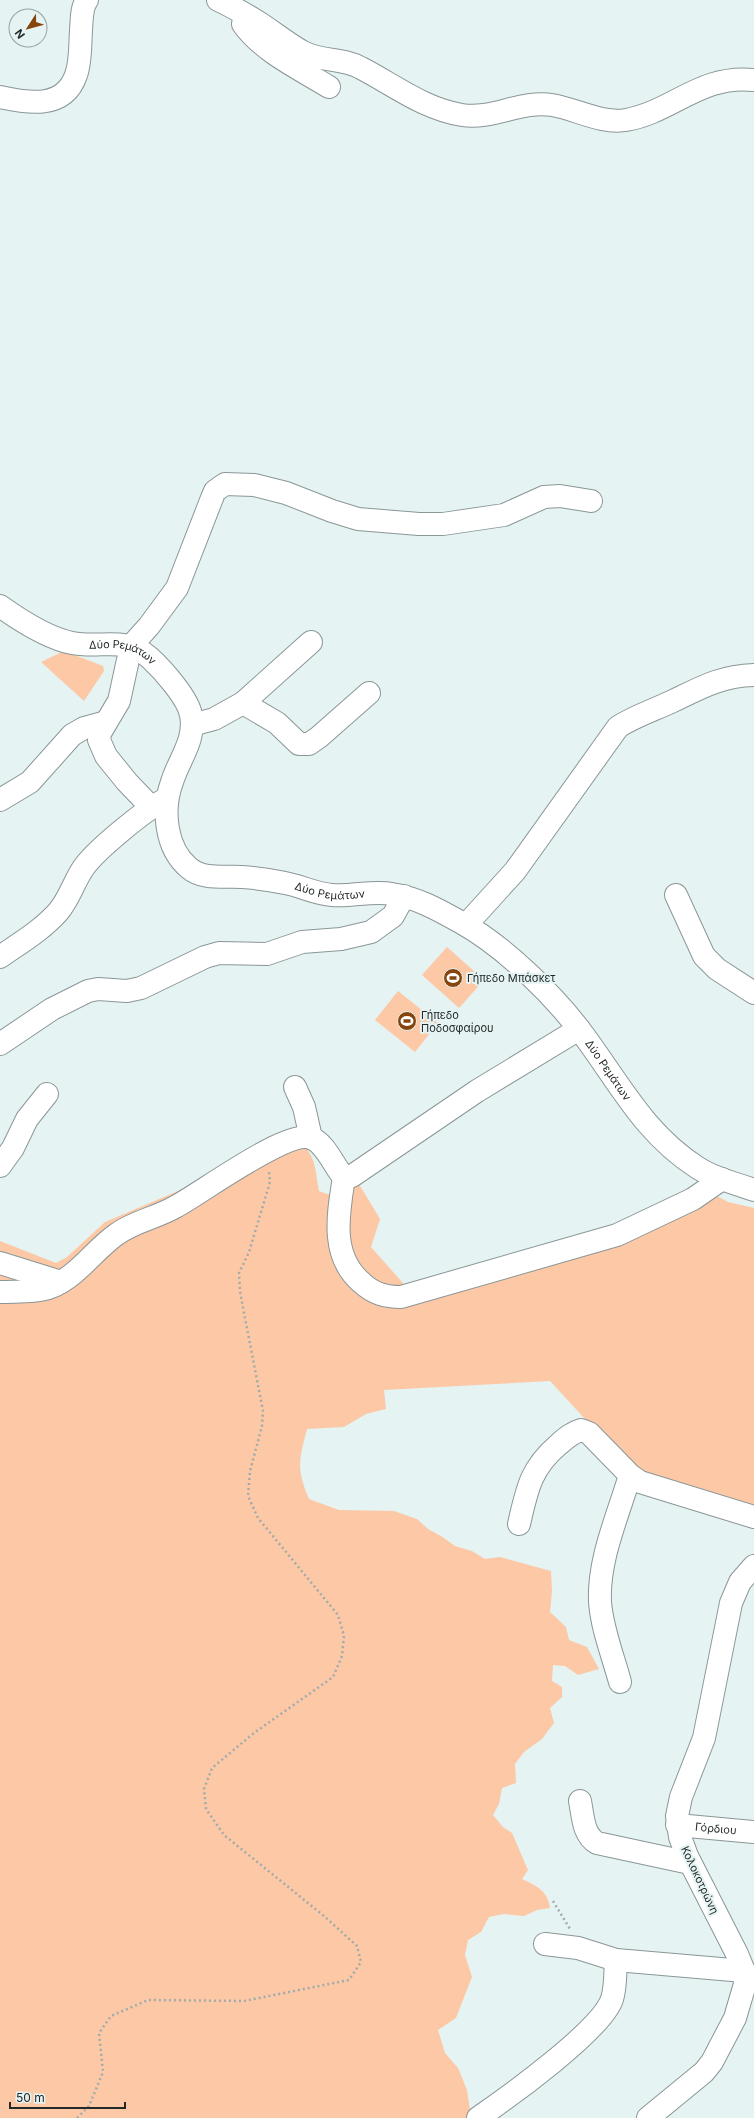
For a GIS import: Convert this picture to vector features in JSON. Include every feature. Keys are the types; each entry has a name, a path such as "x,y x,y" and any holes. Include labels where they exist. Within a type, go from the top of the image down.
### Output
{"street":[{"path":"0,97 35,104 46,102 69,89 77,75 83,11 87,0"},
{"path":"226,4 304,53 319,58 359,66 398,90 435,108 463,115 483,115 531,104 551,105 606,119 625,120 646,114 706,86 740,78 754,80"},
{"path":"226,4 258,40 273,52 329,87"},
{"path":"0,957 54,917 69,896 88,861 160,803 126,782 103,751 99,740 100,733 119,701 131,646 149,626 177,588 215,491 225,484 254,485 286,493 332,511 358,518 419,524 443,524 504,515 548,496 591,500"},
{"name":"Δύο Ρεμάτων","path":"0,606 46,634 69,643 120,643 131,646 150,658 182,695 190,709 192,725 190,741 160,803 174,847 182,860 197,873 209,876 255,878 286,883 331,895 376,892 404,896 421,901 466,925 530,976 579,1029 633,1108 650,1128 692,1163 722,1179 754,1190"},
{"path":"192,725 214,719 243,703 310,642"},
{"path":"466,925 515,871 618,727 637,716 672,702 711,682 737,675 754,675"},
{"path":"243,703 277,723 299,744 304,745 319,737 369,693"},
{"path":"0,800 30,782 72,735 84,728 106,722"},
{"path":"676,895 704,956 717,969 754,994"},
{"path":"0,1044 52,1009 88,991 98,989 127,991 141,988 205,957 219,954 267,954 302,942 341,939 371,932 393,916 404,896"},
{"path":"344,1178 352,1176 477,1091 579,1029"},
{"path":"295,1087 304,1107 311,1138 323,1148 344,1178 338,1227 344,1260 355,1277 370,1290 388,1297 401,1297 616,1235 694,1200 722,1179"},
{"path":"0,1166 13,1148 27,1119 47,1094"},
{"path":"0,1292 50,1288 61,1282 117,1234 134,1223 176,1207 273,1148 291,1140 311,1138"},
{"path":"0,1263 61,1282"},
{"path":"519,1524 528,1487 534,1471 547,1454 574,1432 581,1430 589,1433 630,1475 654,1488 754,1517"},
{"path":"620,1682 603,1621 600,1587 605,1554 630,1475"},
{"name":"Κολοκοτρώνη","path":"648,2118 704,2072 712,2062 737,2012 745,1984 744,1971 737,1954 690,1863 677,1825 677,1809 704,1738 731,1602 740,1582 754,1566"},
{"path":"580,1801 586,1832 597,1843 690,1863"},
{"name":"Γόρδιου","path":"677,1825 754,1832"},
{"path":"545,1944 578,1948 616,1960 744,1971"},
{"path":"478,2118 530,2080 601,2017 612,1999 616,1960"}],"path":[{"path":"77,2118 89,2106 103,2072 99,2033 111,2016 148,2000 244,2001 349,1980 361,1962 357,1946 324,1916 224,1835 206,1809 204,1789 212,1768 254,1733 333,1677 342,1656 344,1636 338,1615 258,1518 248,1496 250,1471 262,1426 263,1411 240,1292 239,1273 249,1252 270,1182 268,1159 273,1148"},
{"path":"553,1901 571,1930 578,1948"}],"shaded area":[{"path":"62,652 72,654 103,666 104,671 84,701 41,662"},
{"name":"Γήπεδο Μπάσκετ","path":"447,947 484,980 459,1008 422,975"},
{"name":"Γήπεδο Ποδοσφαίρου","path":"398,991 438,1023 415,1052 375,1020"},
{"path":"291,1135 310,1153 315,1165 319,1191 327,1194 342,1196 359,1184 380,1219 371,1247 417,1299 711,1193 728,1202 754,1208 754,1509 656,1480 639,1470 609,1445 550,1381 384,1390 386,1409 366,1414 344,1427 307,1429 300,1464 302,1480 309,1499 339,1510 394,1511 417,1519 428,1529 455,1546 472,1551 485,1559 500,1557 551,1571 552,1591 550,1612 566,1627 569,1640 587,1647 599,1669 578,1675 565,1666 553,1665 552,1681 562,1687 562,1697 550,1708 554,1723 542,1739 524,1752 515,1764 516,1783 502,1788 499,1804 493,1815 503,1827 512,1833 528,1870 522,1879 537,1887 544,1893 549,1902 550,1908 537,1910 524,1916 504,1914 489,1917 481,1932 468,1940 465,1955 472,1977 456,2018 438,2030 445,2053 458,2068 467,2090 470,2110 466,2118 0,2118 0,1241 56,1263 67,1257 105,1222 178,1191 233,1161 269,1136"}],"place":[{"name":"Γήπεδο Μπάσκετ","path":"453,978"},
{"name":"Γήπεδο Ποδοσφαίρου","path":"407,1021"}]}
